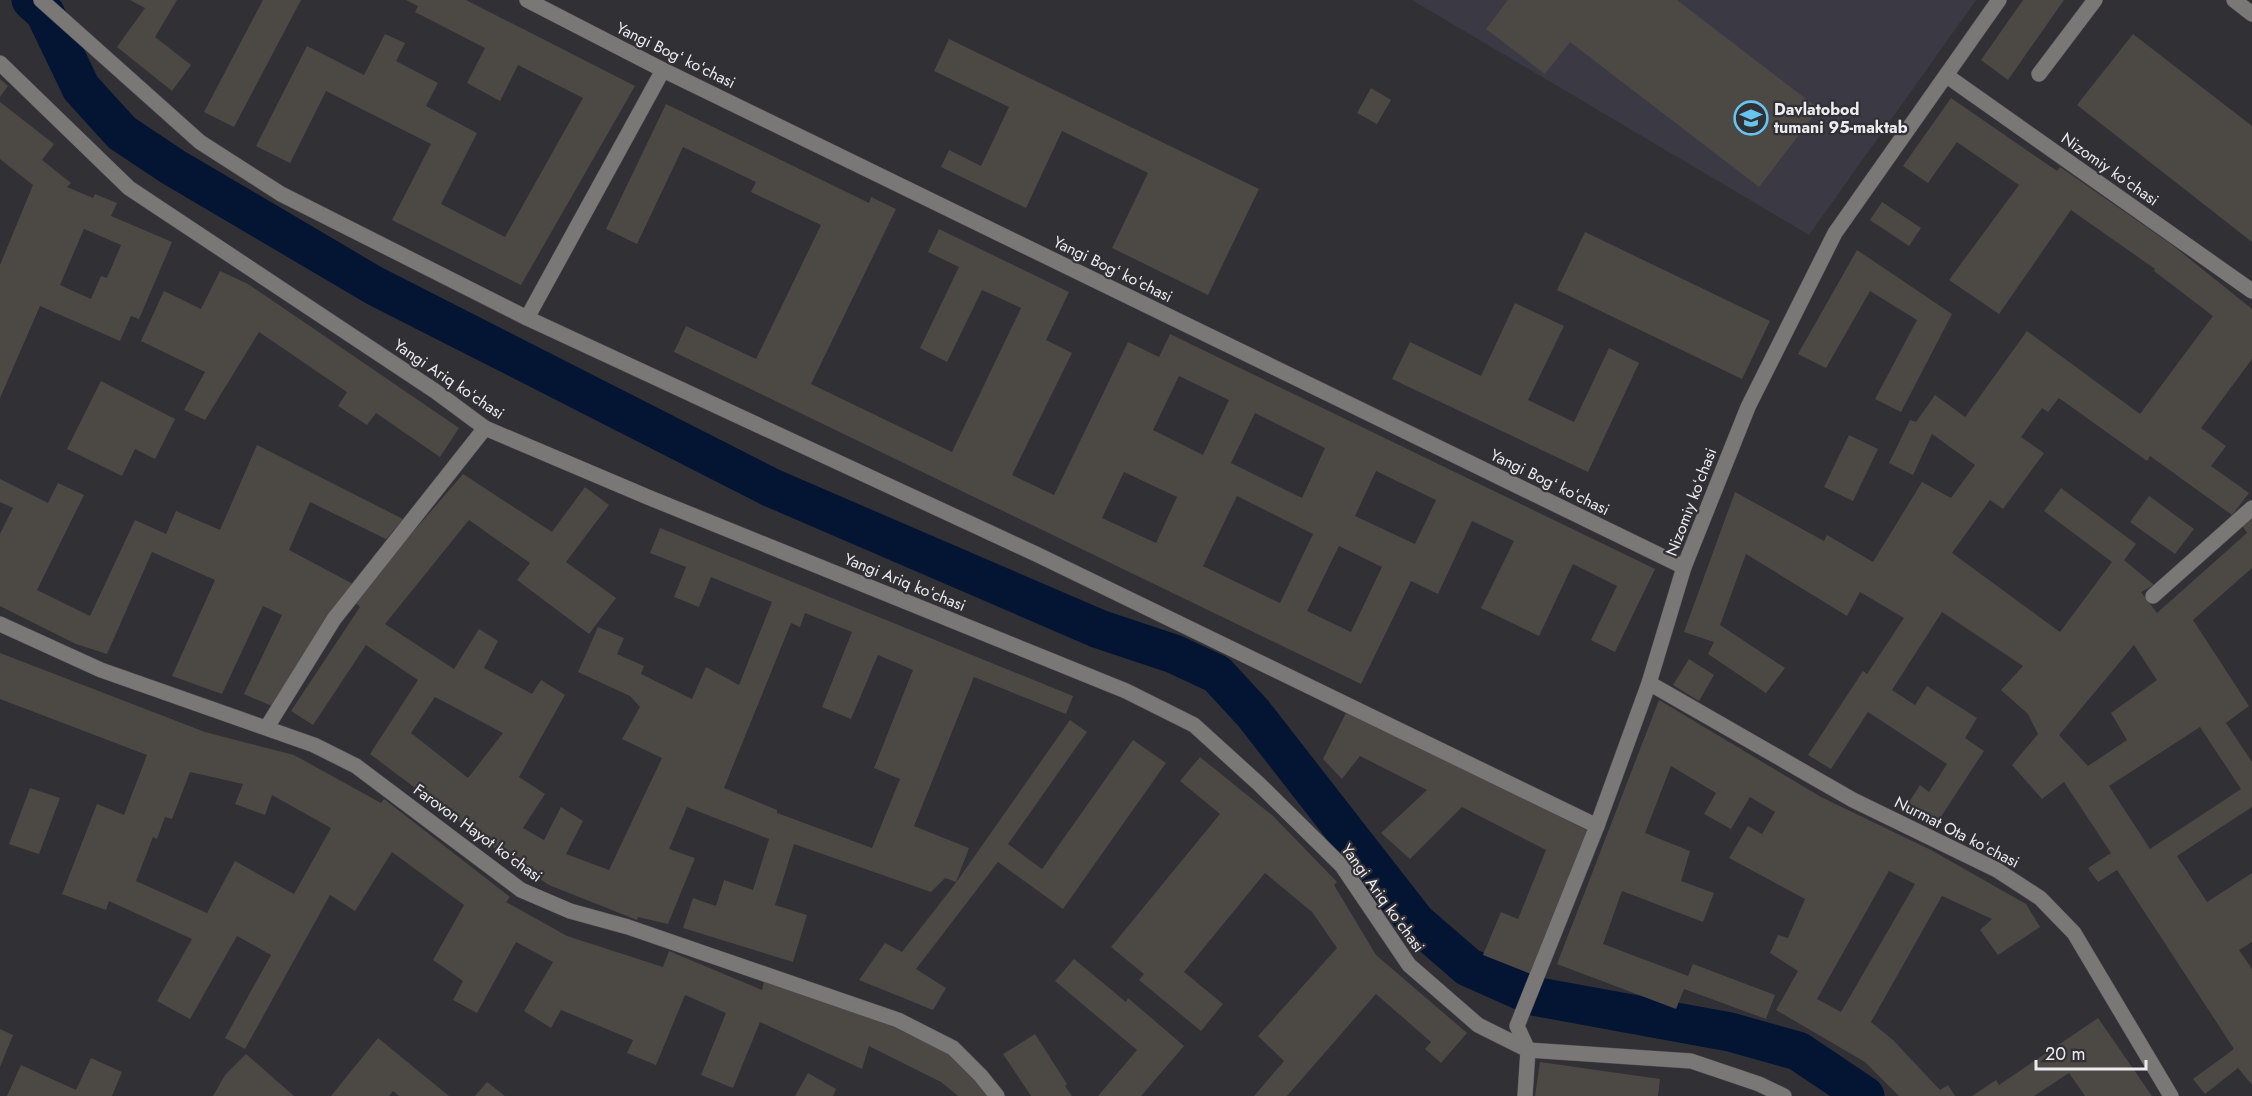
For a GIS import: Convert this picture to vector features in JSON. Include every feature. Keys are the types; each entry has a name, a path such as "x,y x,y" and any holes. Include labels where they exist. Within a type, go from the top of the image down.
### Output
{"street":[{"path":"41,0 200,142 281,194 527,318 1036,554 1597,826"},
{"name":"Yangi Bogʻ koʻchasi","path":"527,0 663,70 1684,567"},
{"name":"Nizomiy koʻchasi","path":"1528,1050 1517,1026 1597,826 1649,683 1684,567 1748,407 1835,233 1999,0"},
{"path":"2039,74 2096,0"},
{"path":"2234,0 2252,14"},
{"name":"Yangi Ariq koʻchasi","path":"0,63 129,188 435,391 485,428 650,498 1126,691 1194,725 1259,784 1342,866 1409,965 1478,1025 1528,1050 1691,1061 1759,1084 1784,1096"},
{"path":"527,318 663,70"},
{"name":"Nizomiy koʻchasi","path":"1947,76 2252,291"},
{"path":"267,727 334,619 485,428"},
{"path":"2153,596 2252,508"},
{"name":"Farovon Hayot koʻchasi","path":"0,624 101,670 267,727 314,745 356,766 521,890 570,911 628,927 898,1020 952,1048 997,1096"},
{"name":"Nurmat Ota koʻchasi","path":"1649,683 1853,800 1998,870 2040,898 2074,933 2171,1096"},
{"path":"1525,1096 1528,1050"}],"shaded area":[{"name":"Davlatobod tumani 95-maktab","path":"1412,0 1976,0 1809,235"}],"building":[{"path":"130,0 177,0 155,37 191,65 172,91 117,47 145,8"},
{"path":"263,0 301,0 234,127 204,112"},
{"path":"406,0 466,0 635,86 521,285 392,220 431,144 326,91 290,163 256,146 307,46 364,75 385,34 405,43 396,61 438,83 426,106 477,133 441,204 505,237 583,98 518,65 500,101 467,83 485,48 415,12 418,6"},
{"path":"1508,0 1677,0 1819,109 1759,187 1570,42 1545,74 1486,29"},
{"path":"2023,0 2064,0 2008,80 1981,60"},
{"path":"2133,34 2252,126 2252,242 2077,105"},
{"path":"949,39 1259,189 1208,295 1112,248 1148,173 1062,131 1026,208 941,167 949,150 981,166 1009,107 934,71"},
{"path":"0,79 8,86 0,97"},
{"path":"1371,88 1391,100 1377,124 1357,113"},
{"path":"1951,98 2057,171 2060,167 2171,244 2252,309 2252,359 2201,428 2226,446 2211,466 2249,493 2232,515 2150,456 2147,461 2059,398 2048,412 2042,408 2021,437 2044,453 2003,509 1990,500 1952,553 2060,632 2112,562 2044,511 2061,488 2136,544 2124,560 2154,585 2141,592 2157,613 2247,533 2242,525 2252,519 2252,568 2193,620 2249,706 2226,723 2252,762 2252,807 2177,856 2207,902 2252,873 2252,942 2239,950 2252,969 2252,1085 2238,1068 2205,1094 2193,1079 2234,1049 2117,870 2098,882 2088,868 2111,853 2064,782 2042,799 2012,765 2038,734 2028,714 2001,690 2023,666 1942,612 1892,690 1915,705 1927,686 1977,718 1965,738 1984,751 1933,829 1904,810 1920,785 1929,792 1947,764 1868,712 1831,769 1808,755 1863,671 1867,674 1904,618 1860,592 1847,616 1746,554 1720,625 1785,668 1766,693 1708,654 1714,642 1684,632 1735,492 1824,541 1827,535 1873,562 1922,482 1951,498 1975,465 1932,434 1913,475 1889,463 1910,420 1916,422 1935,395 1965,417 2027,331 2140,414 2213,316 2154,271 2155,269 2071,210 1999,314 1949,280 2019,185 1957,142 1928,183 1903,166","holes":["2134,645 2157,680 2111,713 2127,740 2088,766 2059,735","2200,727 2241,789 2150,849 2109,786"]},
{"path":"0,102 54,144 42,160 71,183 67,187 93,198 95,194 117,203 111,216 172,242 139,319 131,316 120,341 40,306 0,398 0,265 33,185 0,159","holes":["84,229 121,245 107,278 101,276 91,299 60,285"]},
{"path":"666,104 869,203 871,197 896,209 811,384 952,452 1021,308 982,290 947,362 920,348 959,267 928,252 939,229 1069,292 1046,340 1072,353 1012,475 1054,495 1128,342 1159,357 1170,334 1655,569 1615,652 1591,640 1617,586 1573,564 1539,636 1481,608 1514,541 1472,521 1438,594 1411,581 1361,684 674,352 686,326 756,359 821,225 751,192 756,182 683,147 637,244 606,229","holes":["1179,376 1229,400 1203,455 1153,430","1255,413 1325,448 1302,498 1231,463","1376,471 1436,500 1415,544 1355,516","1124,472 1177,497 1156,543 1102,518","1237,496 1313,534 1280,603 1203,566","1339,546 1382,567 1351,632 1307,611"]},
{"path":"1882,202 1921,228 1909,246 1870,220"},
{"path":"1585,232 1770,321 1742,379 1557,290"},
{"path":"1857,250 1952,314 1901,412 1875,399 1917,320 1870,291 1826,368 1798,354"},
{"path":"220,271 248,284 459,428 440,457 376,413 367,425 338,406 347,392 259,332 205,420 184,410 205,372 141,341 164,291 201,309"},
{"path":"1515,303 1564,326 1528,400 1574,422 1609,348 1639,363 1588,472 1392,379 1410,342 1481,376"},
{"path":"101,381 175,419 155,459 135,449 122,476 67,449"},
{"path":"1849,435 1878,449 1853,501 1824,487"},
{"path":"257,445 403,519 386,539 310,502 289,550 353,584 274,707 244,694 282,615 263,606 222,694 172,676 215,580 152,552 107,654 76,644 0,606 0,534 13,508 0,502 0,479 48,503 58,483 84,495 37,590 90,616 135,520 166,534 176,511 220,530"},
{"path":"463,474 552,532 585,487 609,505 566,562 616,598 589,634 517,580 530,563 469,520 385,624 454,669 479,629 498,641 484,668 532,694 541,680 565,695 519,777 545,794 523,828 544,840 561,807 583,821 566,854 609,870 662,758 622,739 640,707 630,696 578,672 598,627 624,638 617,654 644,666 641,674 692,699 706,667 739,685 772,602 711,577 699,607 674,597 686,567 650,553 660,528 1073,696 1066,714 974,677 914,826 969,848 956,882 945,878 931,892 794,844 775,905 807,915 793,962 683,928 693,898 716,906 724,880 753,890 769,839 687,807 669,849 695,858 668,924 638,917 637,920 549,885 512,861 370,754 418,680 366,645 313,725 291,711 360,607 356,603 394,554","holes":["805,613 852,632 822,707 851,719 878,655 913,670 874,768 900,779 872,848 777,813 777,810 724,788 791,623 800,627","435,697 503,733 468,778 411,733"]},
{"path":"2149,496 2194,529 2175,554 2130,522"},
{"path":"0,653 205,732 294,755 381,803 384,799 510,897 506,902 567,936 663,967 669,951 762,990 764,981 880,1020 952,1056 974,1077 988,1096 958,1096 941,1082 869,1046 862,1069 760,1022 733,1088 701,1075 726,1013 685,995 656,1065 627,1053 633,1040 561,1010 551,1028 524,1011 553,962 516,942 477,1013 453,1000 463,981 433,960 464,905 392,852 355,911 330,895 245,1049 225,1038 271,955 237,936 190,1019 157,1001 192,939 109,901 106,910 62,894 97,804 124,815 147,755 0,699","holes":["190,772 243,784 235,804 265,815 272,795 331,828 294,894 235,861 207,913 136,881 153,837 157,839 165,817 172,819"]},
{"path":"1689,659 1714,675 1699,701 1673,685"},
{"path":"1659,700 1821,797 1931,850 2026,904 2040,927 1998,955 1980,930 1992,919 1942,896 1871,1022 1893,1040 1940,1090 1948,1085 1955,1096 1899,1096 1865,1062 1776,1010 1798,971 1770,953 1778,935 1788,938 1805,899 1729,858 1748,826 1762,834 1775,812 1750,797 1731,829 1704,814 1716,793 1671,766 1645,833 1690,851 1681,881 1714,893 1703,922 1622,891 1603,944 1688,976 1693,964 1775,995 1766,1019 1684,989 1676,1009 1557,964","holes":["1889,871 1915,884 1841,1012 1817,999"]},
{"path":"1348,709 1590,832 1531,974 1483,955 1501,912 1518,919 1546,850 1462,807 1410,859 1381,833 1427,790 1360,756 1342,779 1323,759"},
{"path":"1070,720 1087,732 1008,844 1042,869 1133,740 1166,763 1063,909 998,862 916,969 946,988 933,1010 859,980 885,943 902,952 955,884"},
{"path":"1200,757 1273,816 1337,882 1334,885 1376,955 1467,1033 1441,1063 1425,1049 1431,1042 1376,994 1287,1096 1254,1096 1284,1061 1258,1036 1337,948 1312,912 1265,873 1184,972 1223,1004 1201,1031 1139,980 1144,974 1111,947 1220,814 1180,781"},
{"path":"30,788 60,798 39,854 9,844"},
{"path":"1074,959 1126,1002 1128,998 1184,1046 1141,1096 1098,1096 1137,1050 1055,981"},
{"path":"2098,1018 2152,1096 2085,1096 2069,1073 2034,1096 1972,1096 1996,1080 1999,1085"},
{"path":"0,1029 13,1035 0,1067"},
{"path":"1035,1034 1067,1084 1065,1086 1072,1096 1031,1096 1003,1054"},
{"path":"378,1038 449,1096 399,1096 393,1091 389,1096 331,1096"},
{"path":"246,1054 294,1096 213,1096 225,1075"},
{"path":"91,1058 122,1072 112,1096 7,1096 21,1065 76,1090"},
{"path":"1540,1062 1660,1079 1658,1096 1535,1096"},
{"path":"808,1073 836,1089 833,1096 795,1096"},
{"path":"487,1082 505,1096 475,1096"}],"waterway":[{"path":"31,0 45,13 81,88 122,133 173,167 375,286 772,488 1099,629 1174,654 1217,674 1253,713 1416,922 1468,967 1533,996 1730,1032 1798,1051 1865,1096"}],"place":[{"name":"Davlatobod tumani 95-maktab","path":"1751,118"}]}
